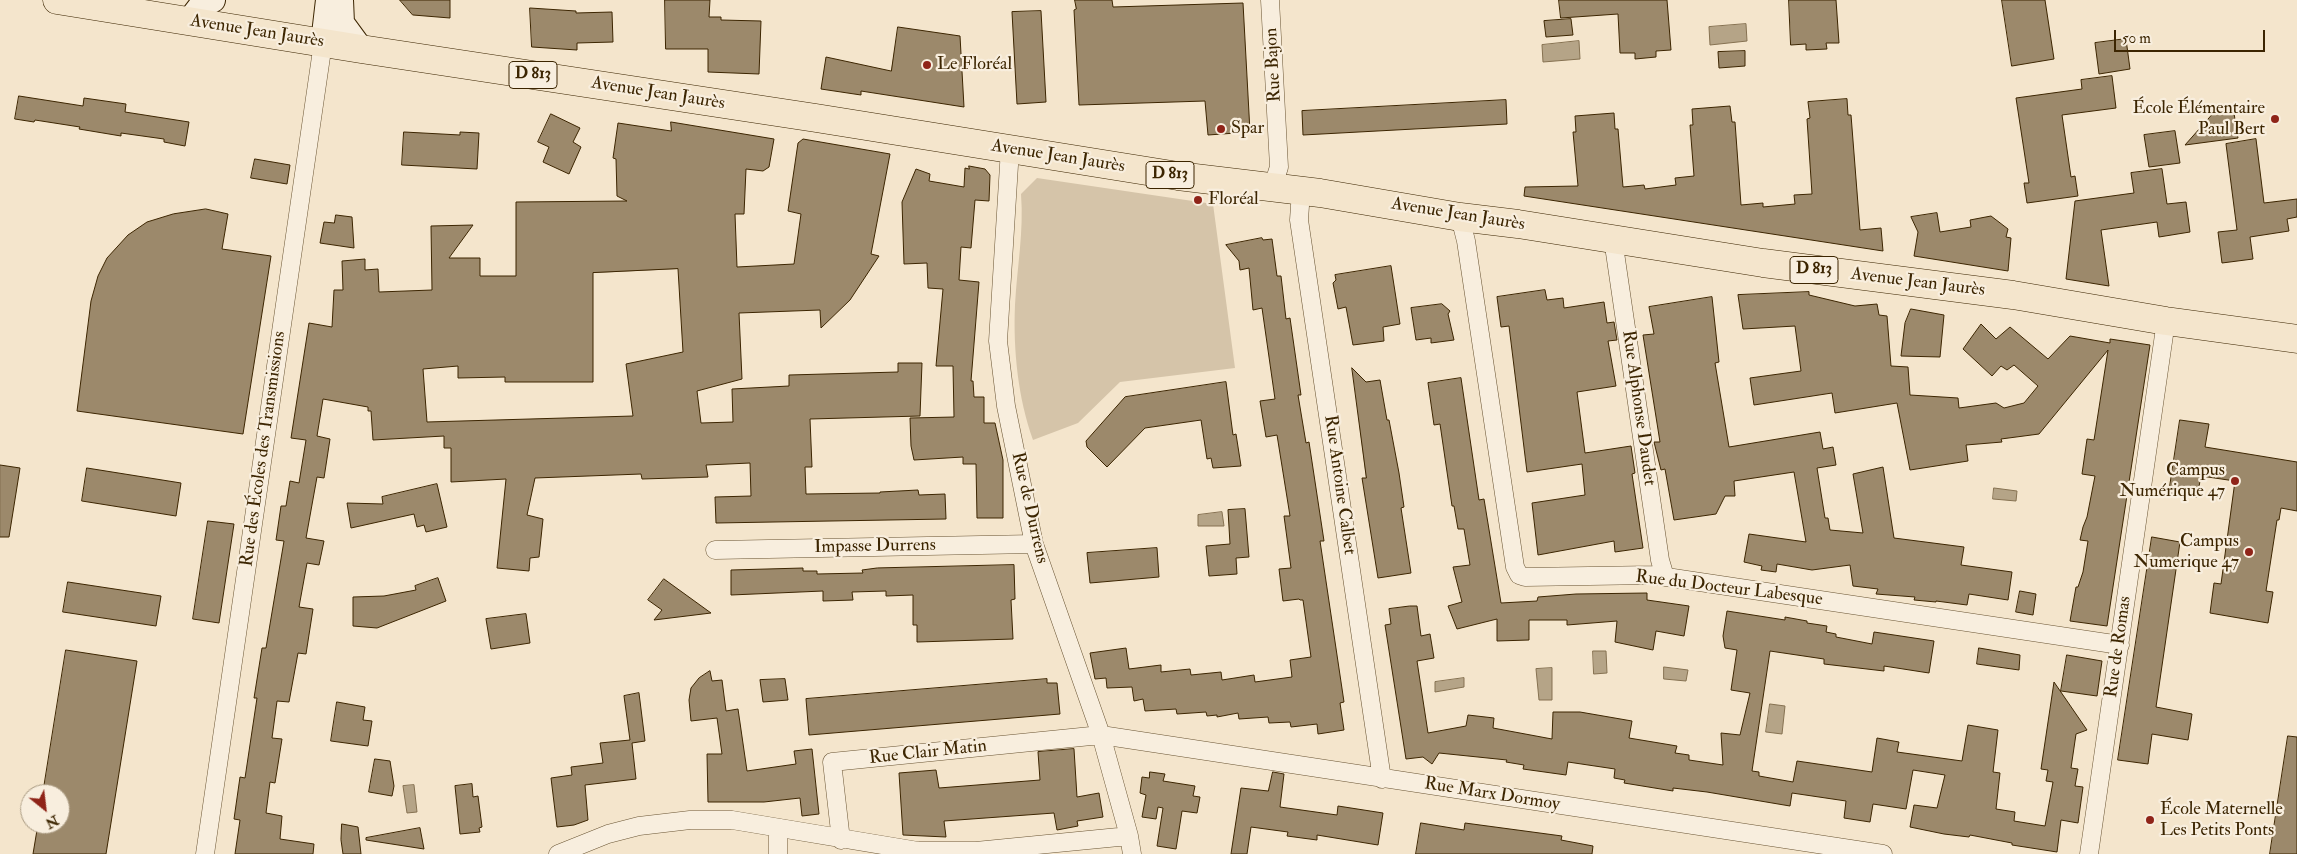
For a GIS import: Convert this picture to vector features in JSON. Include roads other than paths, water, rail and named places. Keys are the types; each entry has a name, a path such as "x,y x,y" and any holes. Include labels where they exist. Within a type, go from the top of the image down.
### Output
{"main road":[{"name":"Avenue Jean Jaurès","path":"57,0 361,50 806,116 1178,176 1272,189 1301,191 1763,263 2013,295 2166,321 2297,339"}],"street":[{"path":"189,21 199,8 213,0"},
{"path":"323,43 328,0"},
{"path":"341,0 342,23 361,50"},
{"name":"Rue Bajon","path":"1270,0 1279,167 1272,189"},
{"name":"Rue des Écoles des Transmissions","path":"205,854 323,43"},
{"name":"Rue de Durrens","path":"1010,149 998,341 1006,406 1034,544 1100,735 1129,836 1132,854"},
{"name":"Rue Antoine Calbet","path":"1301,191 1299,220 1382,779"},
{"name":"Rue du Docteur Labesque","path":"1460,217 1466,241 1515,567 1519,575 1525,577 1653,575 2120,645"},
{"name":"Rue Alphonse Daudet","path":"1613,239 1660,560 1665,577"},
{"name":"Rue de Romas","path":"2089,854 2166,321"},
{"name":"Impasse Durrens","path":"715,550 1034,544"},
{"name":"Rue Marx Dormoy","path":"1100,735 1884,854"},
{"name":"Rue Clair Matin","path":"841,840 832,762 1100,735"},
{"path":"558,854 608,834 639,826 666,822 732,820 918,853 976,851 1129,836"},
{"path":"778,828 778,854"}],"place":[{"name":"Le Floréal","path":"927,65"},
{"name":"École Élémentaire Paul Bert","path":"2275,119"},
{"name":"Spar","path":"1221,129"},
{"name":"Floréal","path":"1198,200"},
{"name":"Campus Numérique 47","path":"2235,481"},
{"name":"Campus Numerique 47","path":"2249,552"},
{"name":"École Maternelle Les Petits Ponts","path":"2150,820"}]}
